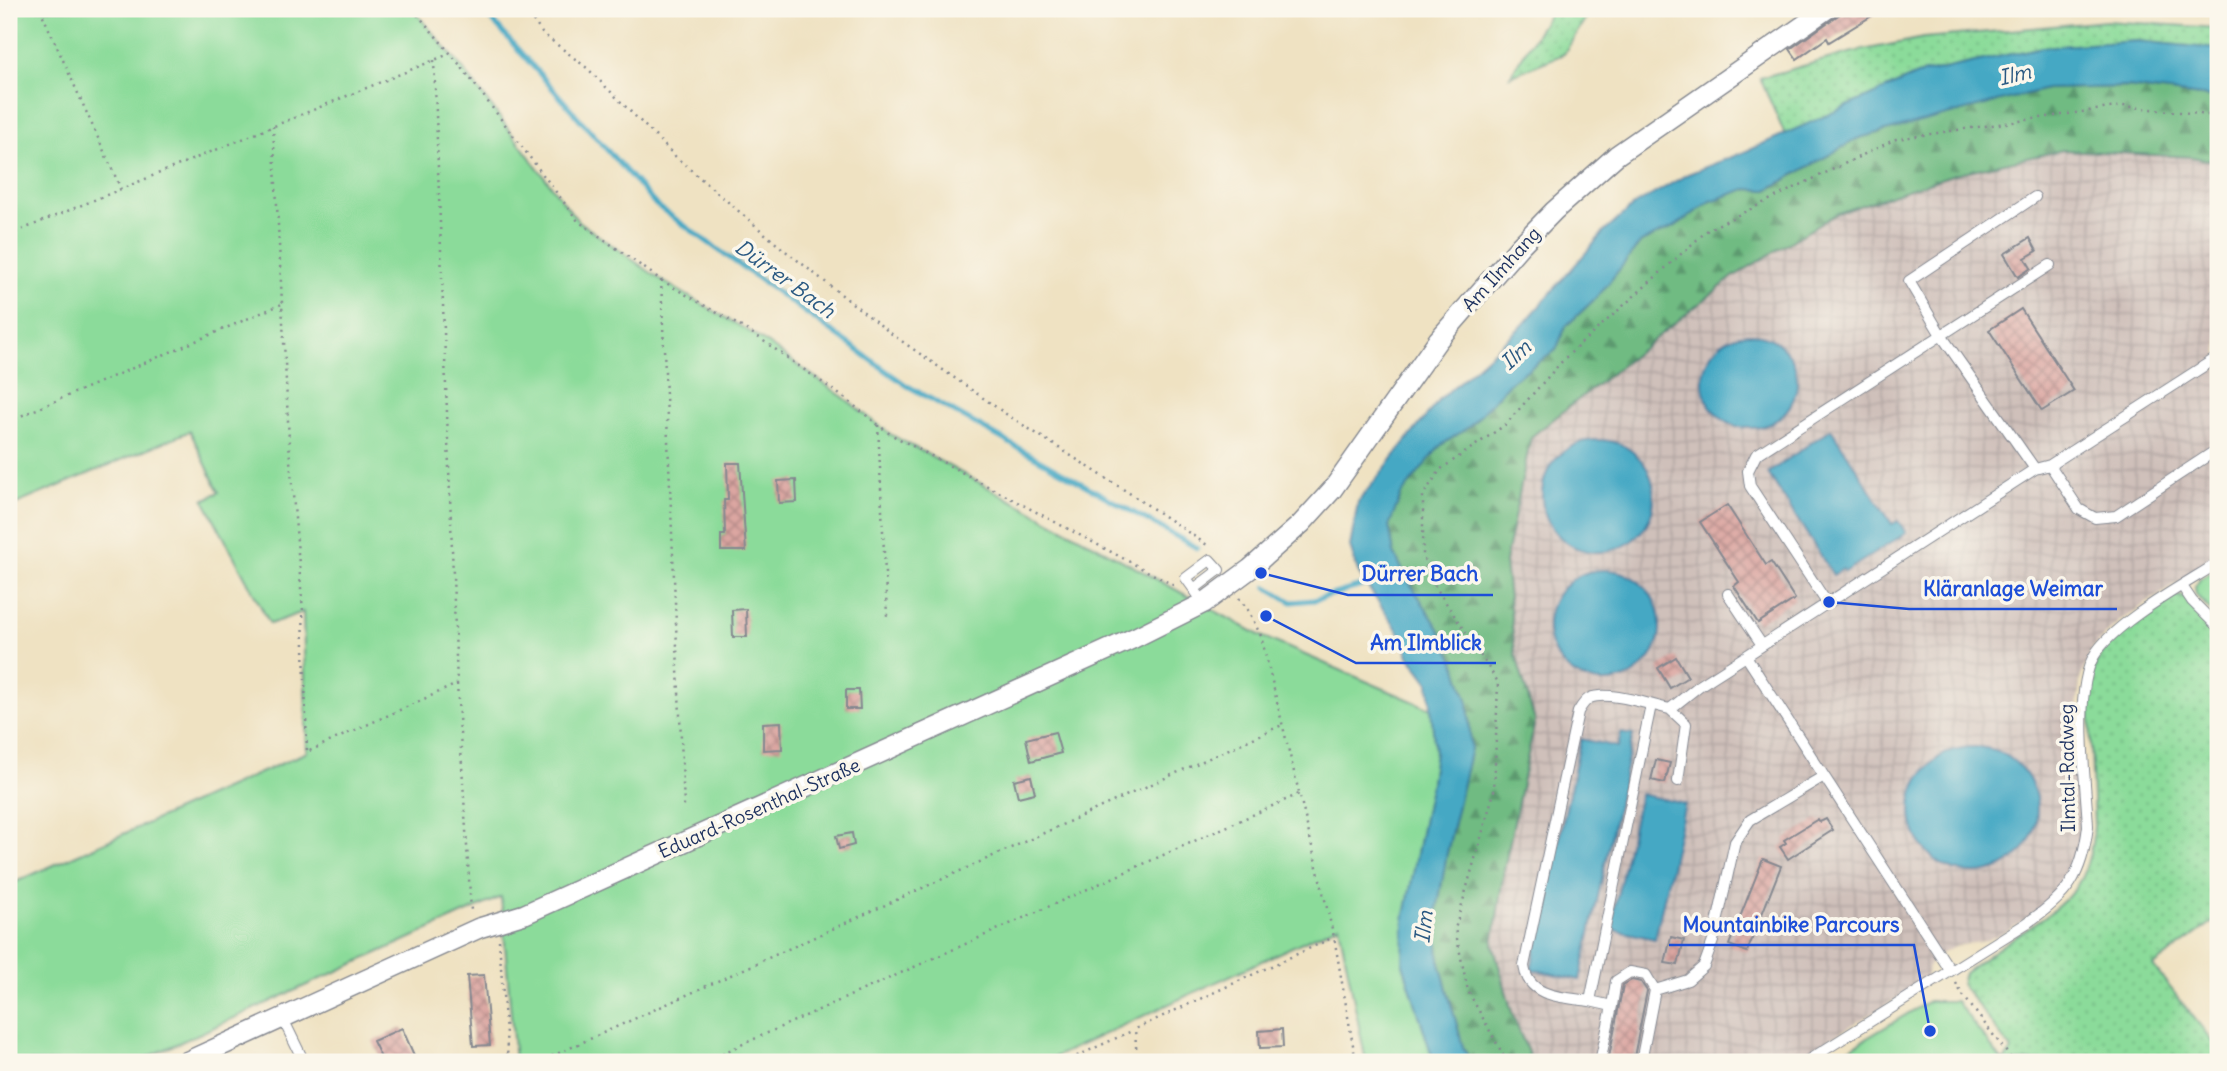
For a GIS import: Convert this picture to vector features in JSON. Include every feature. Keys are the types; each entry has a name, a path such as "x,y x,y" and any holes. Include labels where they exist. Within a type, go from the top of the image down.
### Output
{"street":[{"name":"Am Ilmhang","path":"1229,585 1286,538 1332,490 1438,341 1554,211 1617,155 1827,9"},
{"name":"Eduard-Rosenthal-Straße","path":"186,1062 207,1058 283,1018 488,926 525,914 1134,638 1199,596 1229,585"}],"lane":[{"path":"2035,197 1909,281 1941,335 2035,469"},
{"path":"1827,603 1749,485 1748,471 1756,455 2050,265"},
{"path":"1670,709 1699,686 2035,469 2050,465 2218,357"},
{"path":"2050,465 2079,509 2095,518 2116,516 2218,449"},
{"name":"Ilmtal-Radweg","path":"1807,1061 2045,911 2067,889 2082,862 2088,826 2082,707 2086,673 2101,645 2119,628 2218,563"},
{"path":"2182,586 2192,601 2218,627"},
{"path":"1728,594 1762,645"},
{"path":"1746,656 1950,970"},
{"path":"1612,1006 1542,993 1525,977 1524,966 1578,712 1590,698 1601,696 1670,709 1686,724 1678,781"},
{"path":"1590,1001 1651,705"},
{"path":"1655,990 1688,980 1704,966 1713,941 1735,842 1749,820 1824,776"},
{"path":"1600,1062 1616,981 1630,972 1646,975 1655,990 1641,1062"},
{"path":"283,1018 304,1062"}],"path":[{"path":"40,9 121,189"},
{"path":"413,9 450,53 578,221 661,280 755,335 890,434 1199,596"},
{"path":"525,9 542,33 587,68 677,158 799,261 893,335 1006,414 1208,544 1214,555"},
{"path":"9,235 450,53"},
{"path":"434,60 457,684 470,909 488,926 508,1062"},
{"path":"1507,1062 1468,991 1455,929 1494,792 1498,682 1431,580 1423,556 1423,495 1441,469 1505,425 1564,358 1709,229 1896,139 2123,106 2218,116"},
{"path":"272,127 290,460 303,611 307,752 457,684"},
{"path":"661,280 684,807"},
{"path":"9,421 282,304"},
{"path":"878,425 887,616"},
{"path":"1229,585 1248,610 1261,636 1334,937 1356,1062"},
{"path":"539,1062 1282,725"},
{"path":"704,1062 1299,794"},
{"path":"1063,1062 1334,937"},
{"path":"1950,970 1962,994 2014,1062"},
{"path":"1135,1030 1137,1062"}],"shaded area":[{"path":"2063,150 2191,157 2218,162 2218,556 2118,622 2093,647 2080,679 2077,707 2083,820 2081,846 2063,888 2048,904 2007,931 1985,941 1956,946 1939,955 1928,966 1926,981 1790,1062 1532,1062 1513,1016 1493,944 1504,870 1535,721 1515,652 1505,562 1531,437 1733,277 1838,213 1955,174"}],"green space":[{"path":"9,9 413,9 460,65 578,221 661,280 755,335 890,434 1261,636 1431,709 1435,753 1412,880 1403,964 1431,1053 1437,1062 1366,1062 1339,925 1044,1062 515,1062 501,897 137,1062 9,1062 9,885 307,752 303,612 270,624 204,500 219,492 190,431 9,507"},
{"path":"1552,9 1591,9 1564,54 1510,76"},
{"path":"2106,21 2218,28 2218,49 2137,41 2042,47 1917,75 1785,135 1760,78 1853,52 1924,38"},
{"path":"2128,87 2218,98 2218,162 2191,157 2063,150 1955,174 1838,213 1733,277 1531,437 1505,562 1515,652 1535,721 1504,870 1493,944 1513,1016 1532,1062 1471,1062 1463,1047 1439,960 1436,916 1471,748 1468,703 1457,668 1441,632 1394,553 1389,526 1401,495 1440,446 1470,426 1511,381 1556,350 1566,326 1599,295 1641,242 1674,227 1711,201 1746,189 1768,190 1859,138 1906,124 2046,89"},
{"path":"2218,568 2218,619 2196,595 2195,587 2200,579"},
{"path":"2176,596 2184,596 2218,633 2218,918 2153,966 2218,1048 2218,1062 2003,1062 2012,1051 1961,983 1964,973 2059,905 2079,881 2086,867 2094,826 2089,690 2096,664 2105,649 2122,633"},
{"path":"1929,1001 1956,1001 2003,1062 1827,1062"}],"water":[{"name":"Ilm","path":"2137,41 2218,49 2218,98 2128,87 2046,89 1859,138 1767,190 1746,189 1711,201 1674,227 1641,242 1599,295 1566,326 1556,350 1511,381 1470,426 1440,446 1401,495 1389,526 1394,553 1441,632 1457,668 1468,703 1471,748 1436,916 1439,960 1463,1047 1471,1062 1437,1062 1431,1053 1403,964 1404,920 1435,753 1429,683 1409,656 1403,638 1359,574 1350,547 1358,502 1440,399 1523,325 1603,233 1633,206 1688,174 1742,153 1917,75 2042,47"},
{"path":"1741,334 1759,334 1784,347 1794,363 1797,381 1794,399 1784,415 1759,428 1741,428 1716,415 1703,390 1703,372 1716,347"},
{"path":"1831,429 1892,524 1898,521 1906,533 1845,572 1843,569 1833,575 1768,473"},
{"path":"1598,440 1619,444 1638,456 1650,475 1654,496 1650,517 1638,536 1619,548 1598,552 1577,548 1558,536 1546,517 1542,496 1546,475 1558,456 1577,444"},
{"path":"1604,570 1625,575 1643,587 1655,605 1660,626 1655,647 1643,665 1625,677 1604,682 1583,677 1565,665 1553,647 1548,626 1553,605 1565,587 1583,575"},
{"path":"1621,733 1633,735 1580,980 1531,969 1581,739 1618,747"},
{"path":"1974,747 1998,752 2018,766 2032,786 2037,810 2032,834 2018,854 1998,868 1974,873 1950,868 1930,854 1916,834 1911,810 1916,786 1930,766 1950,752"},
{"path":"1640,794 1685,804 1655,939 1610,929"}],"building":[{"path":"1847,9 1883,9 1829,42 1827,38 1797,59 1790,49"},
{"path":"2030,238 2037,251 2025,258 2031,268 2018,277 2004,254"},
{"path":"2021,309 2074,391 2042,411 1989,330"},
{"path":"727,463 740,463 746,551 721,551 721,535 725,535 724,500 728,500"},
{"path":"796,480 797,502 779,503 778,481"},
{"path":"1727,505 1766,565 1771,562 1795,599 1758,623 1734,586 1739,582 1700,522"},
{"path":"746,609 747,637 733,637 732,610"},
{"path":"1676,657 1688,677 1670,688 1658,668"},
{"path":"846,690 859,690 860,709 846,709"},
{"path":"781,722 782,749 763,750 763,723"},
{"path":"1055,732 1061,753 1031,761 1026,739"},
{"path":"1656,760 1670,763 1665,783 1651,780"},
{"path":"1031,776 1035,793 1018,797 1014,780"},
{"path":"1818,819 1820,822 1826,819 1833,830 1788,859 1780,847 1786,843 1784,840"},
{"path":"852,833 854,845 839,849 836,836"},
{"path":"1763,859 1781,866 1747,952 1729,945"},
{"path":"1671,937 1684,940 1678,965 1665,963"},
{"path":"484,975 490,1045 473,1046 467,976"},
{"path":"1632,980 1641,982 1647,991 1633,1062 1608,1062 1623,985"},
{"path":"402,1028 417,1062 383,1062 373,1041"},
{"path":"1282,1029 1283,1047 1260,1048 1259,1031"}],"waterway":[{"name":"Dürrer Bach","path":"482,9 656,205 906,385 1197,548"},
{"name":"Dürrer Bach","path":"1267,587 1292,602 1314,600 1375,582"}],"place":[{"name":"Dürrer Bach","path":"1261,573"},
{"name":"Kläranlage Weimar","path":"1829,602"},
{"name":"Am Ilmblick","path":"1266,616"},
{"name":"Mountainbike Parcours","path":"1930,1031"}]}
